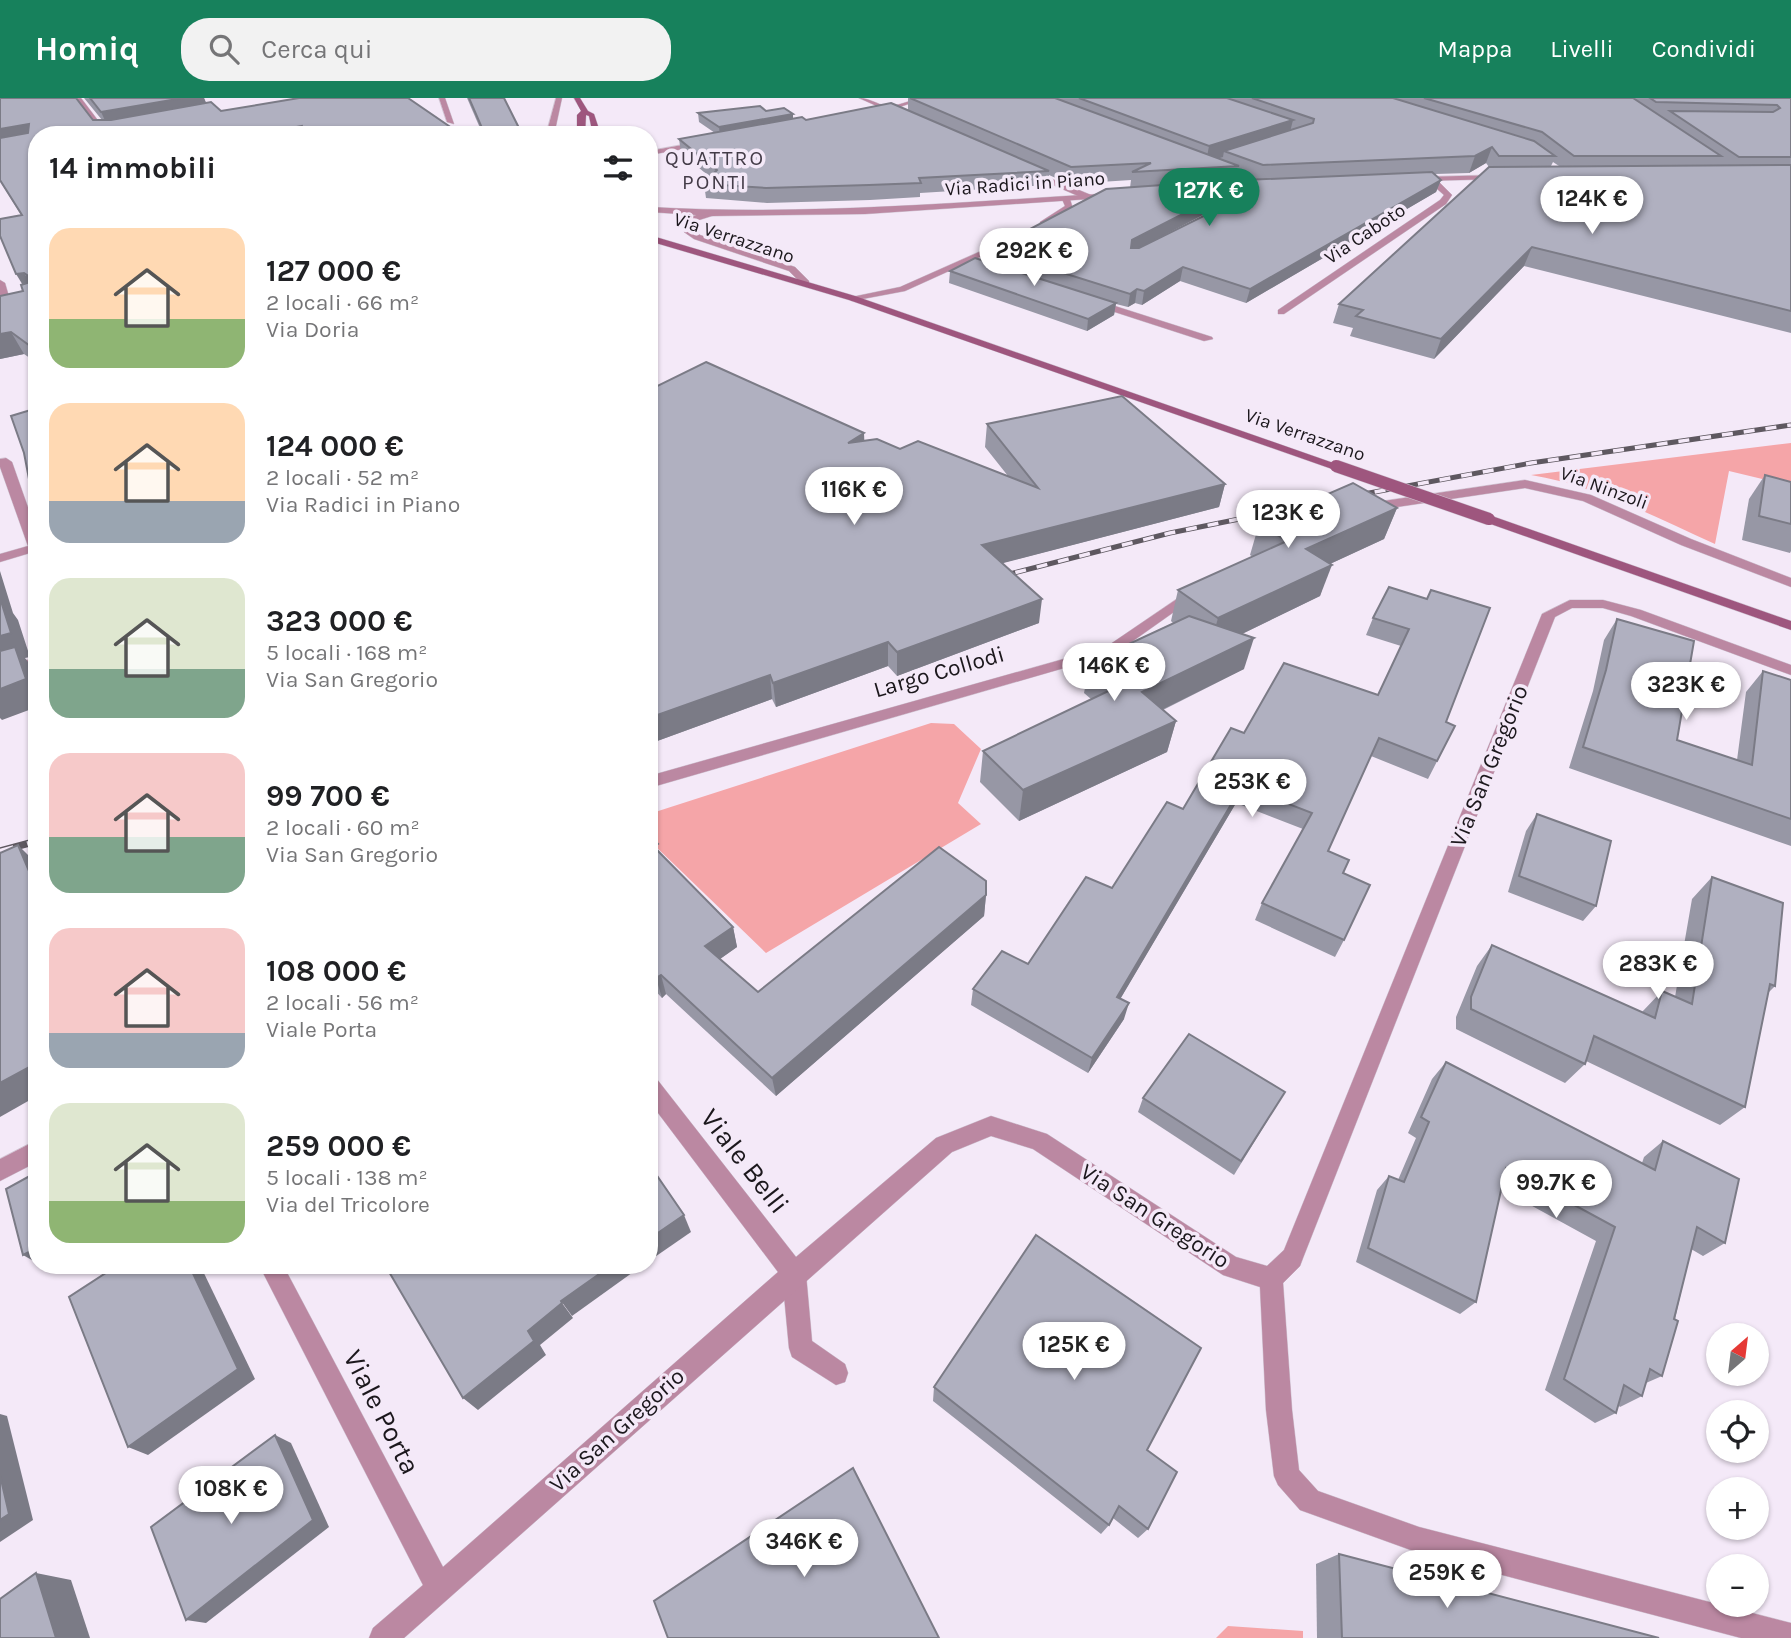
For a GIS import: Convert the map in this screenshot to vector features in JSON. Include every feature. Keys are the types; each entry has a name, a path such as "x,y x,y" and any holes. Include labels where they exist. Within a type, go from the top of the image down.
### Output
{"main road":[{"path":"577,98 585,112 592,115 595,126"},
{"path":"581,126 581,115 585,112"},
{"name":"Via Verrazzano","path":"658,233 783,272 806,283"},
{"name":"Via Verrazzano","path":"658,241 852,298 1791,626"}],"street":[{"path":"78,98 98,126"},
{"path":"442,98 451,122"},
{"path":"552,126 559,98"},
{"path":"862,98 901,115"},
{"path":"862,115 923,98"},
{"path":"658,151 714,142"},
{"path":"1013,164 1088,197"},
{"path":"1406,180 1516,177"},
{"name":"Via Caboto","path":"1281,312 1443,202 1448,195 1431,179"},
{"name":"Via Radici in Piano","path":"658,210 712,213 865,211 1121,195"},
{"path":"1036,228 1070,206 1066,199"},
{"name":"Via Radici in Piano","path":"658,203 764,211"},
{"name":"Via Verrazzano","path":"712,213 693,219 687,230 698,237 792,269 806,283"},
{"path":"852,298 890,293 1016,239"},
{"path":"967,262 979,266"},
{"path":"0,283 5,306 23,302"},
{"path":"1081,298 1208,339"},
{"path":"3,463 28,528"},
{"name":"Via Ninzoli","path":"1352,510 1525,484 1552,488 1587,498 1686,542 1791,583"},
{"path":"0,558 28,551"},
{"name":"Largo Collodi","path":"658,779 1111,650 1201,586"},
{"name":"Via San Gregorio","path":"383,1638 794,1274 944,1145 991,1126 1039,1142 1231,1267 1271,1279 1292,1258 1549,614 1570,604 1603,604 1636,613 1791,670"},
{"path":"0,674 28,665"},
{"name":"Viale Belli","path":"658,1097 794,1274"},
{"path":"0,1171 28,1155"},
{"name":"Viale Porta","path":"275,1274 439,1588"},
{"path":"794,1274 800,1348 836,1373"},
{"path":"1271,1279 1279,1410 1287,1475 1309,1501 1419,1540 1791,1637"}],"shaded area":[{"path":"1791,443 1791,486 1729,471 1715,544 1602,495 1531,475"},
{"path":"931,723 954,724 981,749 958,803 981,824 766,953 658,849 658,811"},
{"path":"1228,1626 1303,1631 1303,1638 1216,1638"}],"building":[{"path":"0,98 76,98 93,120 111,120 211,102 221,111 299,98 408,98 449,126 29,124 0,129"},
{"path":"90,98 183,98 101,112"},
{"path":"469,98 504,98 518,126 481,126"},
{"path":"910,98 1055,98 1239,166 1132,172 1151,163 1071,167"},
{"path":"1079,98 1227,98 1293,120 1209,146"},
{"path":"1252,98 1393,98 1534,141 1555,156 1499,156 1492,147 1475,156 1263,165 1224,151 1313,123 1314,119"},
{"path":"1424,98 1633,98 1721,156 1574,156 1542,132"},
{"path":"1650,98 1791,98 1791,157 1739,157 1670,111 1773,112 1780,108 1777,105 1656,102"},
{"path":"891,103 1049,171 919,178 921,183 869,185 766,188 704,184 717,170 679,139 802,117 806,120"},
{"path":"760,106 766,111 784,108 793,114 719,127 698,113"},
{"path":"28,133 28,344 11,332 0,334 0,296 23,291 21,285 27,283 27,275 16,274 0,236 0,219 22,215 0,180 0,138"},
{"path":"1791,165 1791,311 1532,247 1441,339 1356,316 1363,310 1339,304 1489,167"},
{"path":"1432,172 1441,180 1250,289 1183,267 1144,291 1137,289 1130,294 990,250 1106,189 1205,182 1218,196 1132,240 1131,248 1139,248 1232,202 1233,194 1221,181"},
{"path":"975,258 1116,303 1088,319 950,271"},
{"path":"706,362 864,433 848,443 877,439 900,449 918,441 1038,488 987,424 1122,396 1225,484 982,545 1042,599 897,652 888,642 773,683 770,675 658,715 658,386"},
{"path":"28,411 28,474 24,453 11,416"},
{"path":"1765,475 1791,482 1791,524 1759,516"},
{"path":"1353,483 1397,508 1306,549 1332,565 1218,618 1178,590 1287,541 1259,524"},
{"path":"1389,587 1427,599 1431,590 1490,608 1446,722 1455,726 1437,761 1379,738 1328,851 1349,860 1343,873 1370,885 1344,940 1262,903 1312,813 1242,786 1117,997 1129,1003 1092,1058 973,989 1002,951 1028,964 1086,877 1112,888 1167,802 1183,809 1231,728 1244,733 1284,663 1378,695 1409,629 1373,618"},
{"path":"0,598 11,633 0,636"},
{"path":"1189,616 1254,638 1142,692 1176,721 1023,790 983,751 1119,686 1090,662"},
{"path":"1617,619 1694,641 1677,740 1752,765 1763,671 1791,680 1791,819 1583,747 1606,670"},
{"path":"15,647 26,679 0,689 0,651"},
{"path":"1537,814 1611,841 1596,906 1519,876"},
{"path":"18,845 28,869 28,1068 0,1083 0,853"},
{"path":"939,847 986,881 986,895 772,1078 661,975 658,977 658,851 733,927 705,946 758,992"},
{"path":"1712,877 1783,903 1775,986 1770,984 1745,1107 1594,1036 1585,1064 1471,1009 1471,997 1492,945 1655,1018 1662,991 1692,1004"},
{"path":"1189,1034 1285,1092 1241,1161 1143,1098"},
{"path":"1446,1062 1655,1170 1663,1141 1739,1179 1725,1243 1697,1227 1674,1319 1678,1321 1662,1376 1650,1369 1642,1396 1624,1385 1616,1413 1564,1379 1615,1227 1506,1168 1476,1302 1368,1248 1389,1176 1404,1182 1429,1122 1421,1117"},
{"path":"28,1177 28,1252 23,1255 6,1189"},
{"path":"658,1177 684,1215 658,1233"},
{"path":"1036,1235 1201,1348 1147,1450 1177,1472 1148,1529 1119,1506 1109,1525 934,1387"},
{"path":"104,1274 193,1274 238,1369 128,1447 69,1297"},
{"path":"390,1274 599,1274 561,1301 562,1303 528,1331 534,1341 463,1398"},
{"path":"275,1435 313,1520 186,1620 151,1527"},
{"path":"853,1468 939,1638 668,1638 654,1601"},
{"path":"0,1475 9,1514 0,1520"},
{"path":"1339,1554 1659,1638 1342,1638"},
{"path":"36,1573 56,1638 0,1638 0,1599"}],"railway":[{"path":"1353,496 1531,463 1791,425"},
{"path":"994,578 1170,533 1318,503"},
{"path":"0,851 28,843"}],"district":[{"name":"QUATTRO PONTI","path":"715,170"}]}
